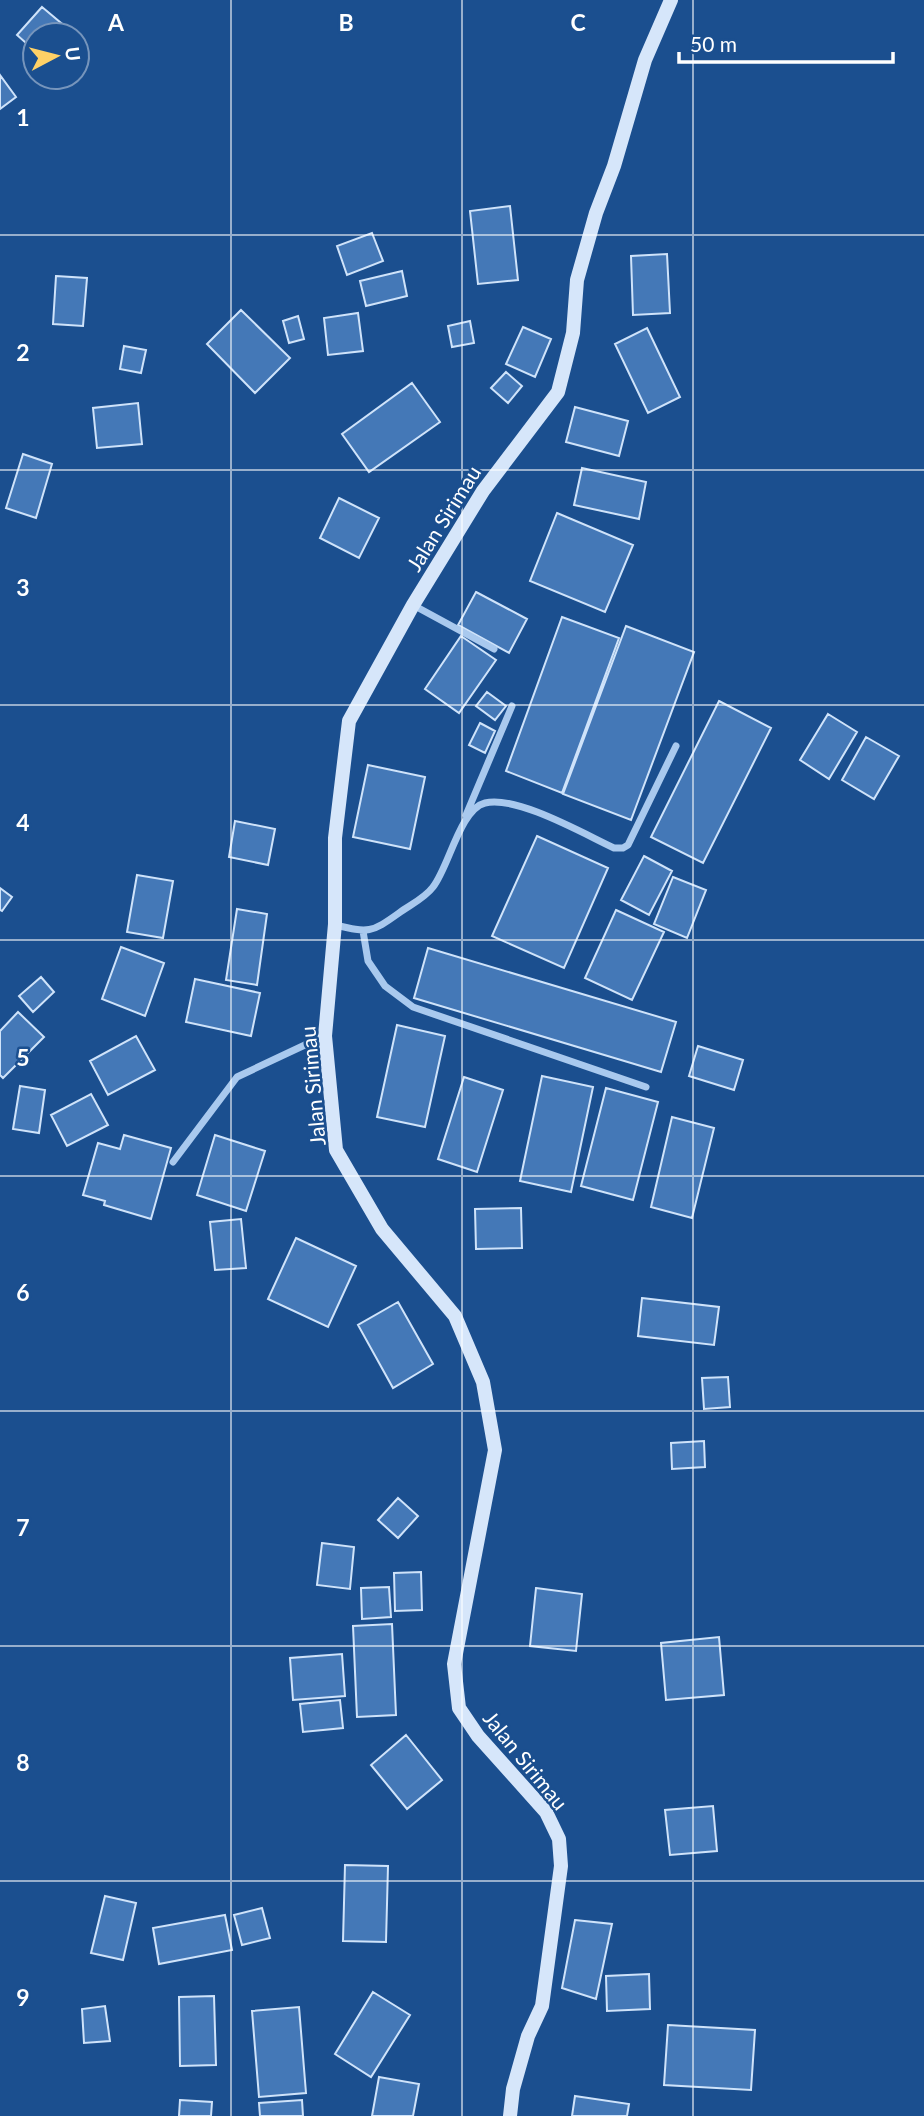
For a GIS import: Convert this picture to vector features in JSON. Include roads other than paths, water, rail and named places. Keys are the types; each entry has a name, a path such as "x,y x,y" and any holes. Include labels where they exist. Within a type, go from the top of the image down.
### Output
{"main road":[{"name":"Jalan Sirimau","path":"510,2116 513,2088 528,2036 542,2006 562,1866 559,1839 546,1812 478,1736 459,1708 454,1664 495,1450 483,1382 456,1316 382,1229 336,1150 325,1036 335,925 335,838 349,721 413,605 484,491 558,391 573,333 577,280 596,213 614,166 645,60 671,0"}],"street":[{"path":"413,605 494,649"},
{"path":"512,706 465,815 483,803 516,803 614,848 623,848 628,845 676,746"},
{"path":"335,925 363,932 379,927 432,889 470,813"},
{"path":"363,932 368,961 386,986 413,1007 646,1087"},
{"path":"173,1161 237,1077 325,1036"}]}
